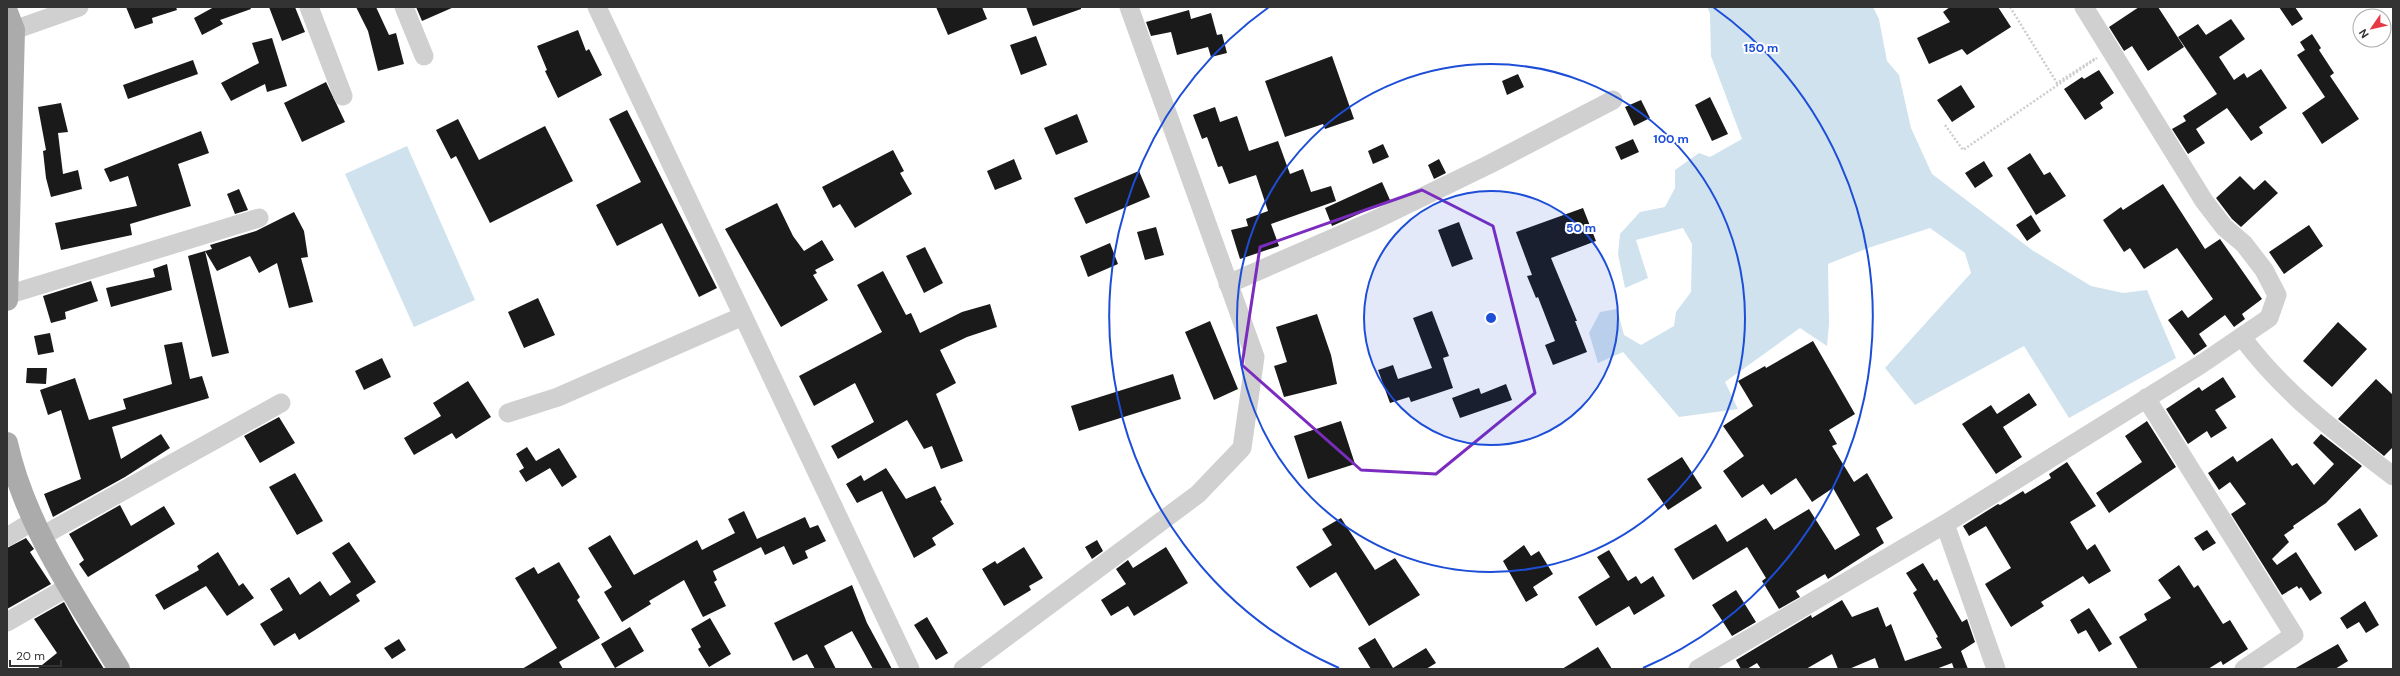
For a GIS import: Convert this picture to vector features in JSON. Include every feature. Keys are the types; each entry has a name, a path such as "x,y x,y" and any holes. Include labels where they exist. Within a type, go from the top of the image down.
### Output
{"main road":[{"path":"7,300 9,26"},
{"path":"7,443 11,460 37,528 119,669"}],"street":[{"path":"9,26 79,7"},
{"path":"309,7 343,96"},
{"path":"404,7 424,56"},
{"path":"597,7 910,669"},
{"path":"963,669 1198,494 1242,448 1255,357 1129,7"},
{"path":"1698,669 1944,524 2146,398 2242,337 2269,318 2276,295 2264,270 2244,244 2224,228 2204,201 2084,7"},
{"path":"1228,284 1375,220 1490,164 1612,100"},
{"path":"7,295 259,218"},
{"path":"508,413 558,397 743,316"},
{"path":"2242,337 2262,364 2325,424 2393,476"},
{"path":"2146,398 2294,635 2244,669"},
{"path":"7,537 37,528 281,403"},
{"path":"1944,524 1996,669"},
{"path":"7,622 70,586"}],"path":[{"path":"2010,7 2057,83 2110,49"},
{"path":"1945,125 1963,150 2110,49"}],"highlighted area":[{"path":"1422,190 1493,226 1535,393 1436,474 1361,470 1242,365 1260,247"}],"water":[{"path":"1707,7 1873,7 1879,19 1887,61 1899,75 1911,128 1932,174 2032,250 2091,286 2123,293 2147,290 2176,358 2069,418 2024,346 1915,405 1885,368 1971,273 1965,253 1930,228 1868,248 1828,264 1829,324 1827,346 1800,328 1725,382 1738,409 1679,417 1623,352 1598,363 1589,333 1600,312 1617,309 1624,335 1641,345 1674,326 1676,312 1691,292 1692,244 1683,228 1636,240 1648,278 1625,288 1618,254 1620,234 1640,212 1665,207 1675,188 1675,170 1699,153 1710,157 1742,139 1711,56 1710,13"},
{"path":"407,146 475,300 414,327 345,174"}],"building":[{"path":"126,7 176,7 177,10 152,18 153,23 135,29"},
{"path":"214,7 250,7 251,9 220,20 223,24 202,35 194,18"},
{"path":"269,7 295,7 305,32 282,41"},
{"path":"356,7 376,7 389,35 396,33 404,64 378,71 368,31"},
{"path":"416,7 454,7 422,21"},
{"path":"936,7 982,7 987,19 948,35"},
{"path":"1026,7 1081,7 1081,9 1033,26"},
{"path":"1950,7 1998,7 2011,27 1967,55 1962,49 1929,64 1917,38 1950,22 1943,12"},
{"path":"2139,7 2158,7 2184,47 2148,71 2132,46 2124,51 2109,27"},
{"path":"2279,7 2295,7 2303,19 2292,26"},
{"path":"1189,10 1191,19 1211,13 1217,35 1222,34 1227,53 1211,57 1208,47 1177,55 1171,32 1151,36 1146,22"},
{"path":"2231,19 2245,39 2219,57 2234,80 2244,73 2247,78 2261,69 2287,108 2259,127 2263,133 2251,141 2227,108 2196,129 2205,143 2188,154 2172,129 2186,121 2183,116 2217,94 2178,37 2198,24 2206,35"},
{"path":"578,30 586,51 589,49 602,75 558,98 545,71 547,70 537,46"},
{"path":"2312,34 2321,48 2319,50 2334,73 2330,76 2359,119 2322,144 2302,113 2325,97 2297,55 2305,50 2300,42"},
{"path":"1036,36 1047,65 1021,75 1010,45"},
{"path":"272,38 287,86 267,92 265,84 231,101 221,83 259,63 252,43"},
{"path":"1332,56 1354,119 1325,129 1323,124 1285,137 1265,81"},
{"path":"193,60 198,74 128,99 123,85"},
{"path":"2099,70 2114,93 2100,103 2103,108 2085,120 2064,89 2082,77 2084,79"},
{"path":"1518,74 1524,87 1507,95 1502,81"},
{"path":"326,82 345,122 302,142 284,103"},
{"path":"1961,85 1975,107 1952,122 1937,100"},
{"path":"1710,97 1728,134 1712,141 1695,105"},
{"path":"1641,100 1650,118 1634,126 1625,107"},
{"path":"61,103 68,132 58,133 63,174 78,170 82,189 51,197 46,178 43,151 46,150 38,107"},
{"path":"1215,107 1220,122 1237,116 1249,151 1278,141 1290,174 1303,169 1311,192 1331,186 1336,201 1271,224 1279,246 1240,259 1231,230 1248,226 1246,219 1268,211 1256,175 1229,184 1222,166 1218,167 1207,137 1202,139 1193,115"},
{"path":"627,110 717,288 699,297 662,223 617,246 596,205 641,182 609,119"},
{"path":"1077,114 1088,142 1056,155 1044,128"},
{"path":"458,119 479,160 545,126 573,181 490,223 456,156 451,159 436,130"},
{"path":"201,131 209,153 178,164 191,206 130,224 132,235 61,250 55,223 137,206 128,176 110,182 104,169"},
{"path":"1633,139 1639,152 1621,160 1615,147"},
{"path":"1383,144 1389,157 1373,164 1368,151"},
{"path":"893,150 904,171 900,173 912,194 855,228 840,204 833,208 822,187"},
{"path":"2030,153 2044,175 2050,172 2066,196 2036,215 2007,168"},
{"path":"1014,159 1022,179 995,190 987,171"},
{"path":"1439,159 1446,173 1434,179 1428,165"},
{"path":"1984,161 1993,176 1975,188 1965,173"},
{"path":"1139,171 1150,197 1086,224 1074,198"},
{"path":"2240,176 2254,190 2265,180 2278,193 2241,227 2232,219 2216,198"},
{"path":"1382,182 1390,200 1332,226 1325,208"},
{"path":"2163,184 2205,249 2220,239 2262,299 2242,314 2245,319 2234,327 2225,315 2199,334 2207,346 2194,355 2168,320 2182,310 2188,318 2213,299 2177,248 2144,269 2130,248 2124,252 2103,220 2121,207 2123,210"},
{"path":"239,189 248,210 235,214 227,194"},
{"path":"777,203 793,236 804,251 822,240 834,260 815,270 817,273 813,275 828,300 781,327 725,229"},
{"path":"1583,208 1596,241 1551,258 1577,321 1575,321 1587,352 1553,365 1545,345 1555,341 1538,297 1536,298 1527,276 1532,275 1516,232"},
{"path":"294,212 304,231 308,257 301,258 313,302 289,308 277,263 259,273 250,256 217,271 205,251 212,249 210,245 256,231"},
{"path":"2031,215 2041,231 2027,241 2016,225"},
{"path":"1459,222 1473,259 1452,267 1438,230"},
{"path":"2309,225 2323,246 2284,274 2269,252"},
{"path":"1156,227 1164,255 1145,260 1137,232"},
{"path":"1110,243 1118,264 1088,277 1080,256"},
{"path":"925,247 943,283 924,293 906,256"},
{"path":"205,251 229,353 212,357 188,256"},
{"path":"167,264 172,290 111,307 106,288 155,277 153,269"},
{"path":"883,271 906,315 911,313 920,333 962,312 990,304 997,327 967,337 940,350 956,383 936,394 963,461 941,469 932,446 924,449 907,420 838,459 831,446 874,422 855,383 814,406 799,376 882,332 857,285"},
{"path":"91,281 98,301 65,312 66,319 51,323 43,296"},
{"path":"538,298 555,335 524,348 508,312"},
{"path":"1432,311 1449,356 1443,358 1453,388 1411,402 1409,397 1390,403 1378,370 1393,365 1398,379 1432,368 1413,318"},
{"path":"1317,314 1331,355 1337,384 1284,397 1274,366 1287,362 1276,327"},
{"path":"1210,321 1238,389 1214,400 1185,332"},
{"path":"2338,322 2367,349 2332,387 2303,361"},
{"path":"50,333 54,352 38,355 34,336"},
{"path":"1813,341 1855,414 1829,430 1837,444 1832,446 1854,482 1867,473 1893,518 1876,528 1884,543 1828,579 1825,574 1796,591 1800,597 1779,609 1762,581 1766,578 1747,547 1693,580 1674,549 1716,524 1727,542 1766,518 1774,530 1809,509 1835,550 1860,535 1833,488 1812,502 1796,478 1771,495 1763,484 1742,498 1723,471 1744,456 1723,426 1753,406 1738,381 1765,366 1766,368"},
{"path":"182,342 190,379 202,376 209,398 112,427 121,459 161,434 170,448 125,477 53,517 44,494 81,479 61,410 48,415 40,390 75,378 89,420 126,409 123,399 172,384 164,345"},
{"path":"382,358 391,377 364,390 355,371"},
{"path":"27,368 47,368 46,384 26,383"},
{"path":"1173,374 1181,399 1079,431 1071,406"},
{"path":"2223,377 2236,397 2215,410 2227,428 2211,438 2207,431 2188,444 2166,409 2199,387 2202,391"},
{"path":"2376,379 2393,395 2393,447 2384,456 2338,419"},
{"path":"468,381 491,417 456,439 452,433 414,455 404,438 441,416 433,403"},
{"path":"1506,384 1512,400 1460,418 1452,398 1479,388 1481,394"},
{"path":"2029,393 2037,405 2003,427 2022,457 1996,474 1962,424 1991,405 1997,414"},
{"path":"279,417 295,443 260,463 244,436"},
{"path":"1341,421 1355,464 1308,479 1294,436"},
{"path":"2147,421 2176,467 2109,513 2096,493 2142,462 2125,436"},
{"path":"2321,434 2362,466 2326,503 2293,526 2294,528 2284,535 2289,542 2272,559 2277,565 2296,552 2322,593 2310,601 2301,587 2299,589 2297,586 2282,595 2231,514 2246,504 2230,482 2219,490 2208,473 2233,456 2237,462 2272,438 2292,466 2297,463 2314,485 2334,464 2313,443"},
{"path":"527,447 536,461 559,448 577,477 562,487 550,468 526,482 519,471 524,468 516,454"},
{"path":"1682,457 1702,488 1668,510 1647,479"},
{"path":"2067,462 2096,506 2070,522 2087,550 2095,544 2111,571 2089,584 2083,576 2041,602 2044,606 2011,627 1985,584 2011,568 1986,526 1969,536 1963,526 1998,504 2000,505 2023,491 2025,494 2051,478 2049,474"},
{"path":"886,468 906,499 935,486 942,500 940,501 954,524 932,538 936,545 914,558 882,491 857,503 846,484 861,475 864,481"},
{"path":"295,473 323,521 297,535 269,487"},
{"path":"120,505 131,526 164,506 175,524 88,577 79,564 84,560 69,534"},
{"path":"2360,508 2378,536 2355,551 2337,524"},
{"path":"744,511 757,539 805,517 810,528 818,525 826,541 805,551 808,558 793,565 784,546 765,555 761,547 713,571 717,580 714,582 726,606 703,617 684,580 649,601 651,604 622,622 604,592 612,587 588,548 610,535 634,575 697,540 702,550 735,533 728,519"},
{"path":"1341,518 1375,570 1395,558 1420,595 1369,626 1336,572 1310,588 1296,567 1332,545 1322,529"},
{"path":"2207,530 2216,543 2203,551 2194,538"},
{"path":"26,538 34,549 30,552 51,584 7,609 7,548"},
{"path":"1097,540 1103,551 1092,559 1085,547"},
{"path":"349,542 376,582 356,595 360,601 315,630 299,640 295,633 274,646 260,624 283,610 270,589 289,577 300,595 320,581 330,596 351,582 332,553"},
{"path":"1524,545 1531,556 1539,551 1553,574 1533,587 1538,595 1526,602 1503,561"},
{"path":"1024,547 1043,578 1029,586 1031,590 1004,606 982,569 995,561 997,564"},
{"path":"1166,547 1188,583 1134,616 1128,606 1111,616 1101,600 1126,584 1116,569 1128,560 1133,568"},
{"path":"1609,550 1628,581 1636,576 1641,584 1653,576 1665,596 1634,615 1629,606 1596,626 1578,597 1610,577 1597,557"},
{"path":"218,552 239,586 243,583 254,598 227,616 206,586 164,610 155,595 199,570 197,566"},
{"path":"559,562 580,597 577,600 600,638 559,662 563,669 522,669 557,648 515,578 534,567 538,574"},
{"path":"1923,563 1934,581 1937,579 1962,622 1967,619 1975,642 1961,651 1968,669 1954,669 1952,663 1936,669 1879,669 1875,658 1849,669 1838,669 1832,654 1806,669 1761,669 1757,663 1747,669 1741,669 1736,660 1811,615 1812,618 1842,600 1852,617 1878,607 1886,627 1891,624 1905,661 1942,648 1936,638 1938,637 1913,593 1917,590 1906,573"},
{"path":"2179,565 2194,588 2198,585 2223,624 2230,620 2248,649 2223,665 2221,661 2208,669 2138,669 2119,637 2147,620 2144,614 2171,598 2158,580"},
{"path":"852,585 867,623 892,669 873,669 852,631 824,646 836,669 815,669 807,654 793,661 774,623"},
{"path":"1736,590 1756,622 1732,636 1712,605"},
{"path":"2365,601 2379,625 2366,633 2359,622 2347,629 2340,618"},
{"path":"64,602 104,669 37,669 57,653 34,619"},
{"path":"2089,608 2112,644 2099,652 2086,630 2078,634 2070,620"},
{"path":"927,617 948,653 936,660 914,625"},
{"path":"710,618 731,654 709,667 698,649 701,647 691,629"},
{"path":"630,627 644,651 615,668 601,644"},
{"path":"1375,638 1393,668 1426,648 1436,663 1426,669 1371,669 1358,648"},
{"path":"399,639 406,650 392,659 384,648"},
{"path":"2338,644 2348,661 2335,669 2294,669"},
{"path":"1598,647 1612,669 1562,669"}]}
